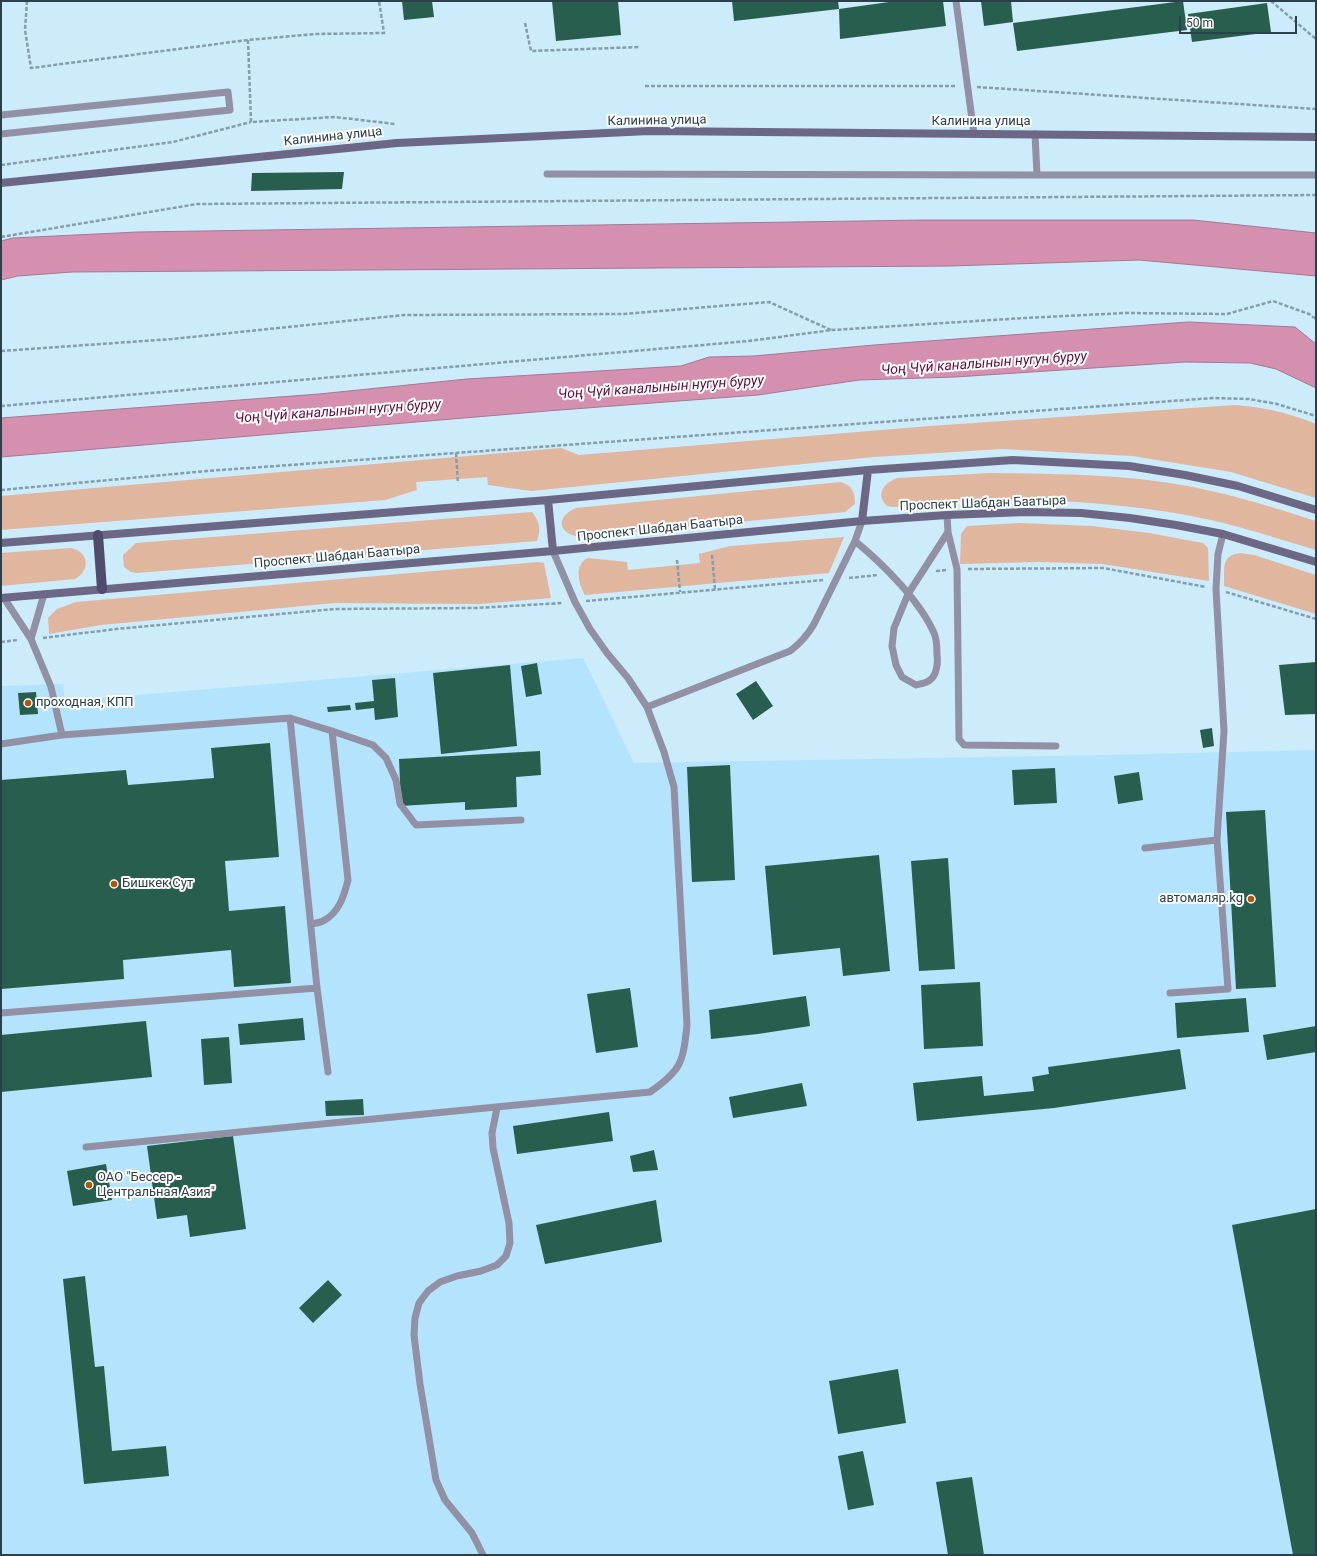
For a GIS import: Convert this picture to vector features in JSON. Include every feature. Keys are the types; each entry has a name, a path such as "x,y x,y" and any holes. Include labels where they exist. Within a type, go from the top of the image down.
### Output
{"main road":[{"name":"Калинина улица","path":"1,183 397,143 649,131 1316,137"},
{"path":"1,543 548,500 868,470 1013,460 1129,466 1185,475 1238,486 1316,510"},
{"path":"862,521 868,470"},
{"path":"548,500 554,551"},
{"name":"Проспект Шабдан Баатыра","path":"3,598 554,551 862,521 947,515 1026,512 1081,513 1130,518 1223,534 1316,562"},
{"path":"98,535 102,589"}],"lane":[{"path":"956,1 974,134"},
{"path":"1,115 228,92 230,110 1,134"},
{"path":"1035,134 1037,175"},
{"path":"547,174 1316,175"},
{"path":"947,515 948,532 957,569 959,739 964,745 1056,746"},
{"path":"647,707 790,651 800,644 807,636 836,579 855,541 862,521"},
{"path":"855,541 869,552 908,594 917,603 935,635 938,660 936,672 930,681 916,685 902,677 896,665 892,646 894,628 908,594 948,532"},
{"path":"1170,993 1228,989 1217,840 1224,731 1216,589 1218,554 1223,534"},
{"path":"86,1147 650,1092 664,1083 676,1071 683,1057 687,1025 674,787 664,752 647,707 628,678 594,635 575,602 554,551"},
{"path":"31,639 44,594"},
{"path":"3,598 31,639 51,687 62,735"},
{"path":"290,718 317,988 328,1072"},
{"path":"1,744 62,735 290,718 373,745 386,758 396,780 400,804 416,825 521,820"},
{"path":"311,924 323,922 334,912 344,897 348,880 332,731"},
{"path":"1145,848 1217,840"},
{"path":"1,1014 317,988"},
{"path":"483,1555 472,1532 459,1519 445,1500 436,1480 420,1384 414,1335 415,1318 419,1303 428,1291 440,1282 457,1276 481,1272 497,1265 506,1256 510,1243 509,1223 492,1140 497,1108"}],"path":[{"path":"27,1 25,30 31,68 248,40 315,34 384,33 379,1"},
{"path":"1271,1 1316,39"},
{"path":"525,23 531,51 640,47"},
{"path":"248,40 252,122"},
{"path":"1,165 173,142 252,122 335,118 395,124"},
{"path":"1,237 197,204 1316,195"},
{"path":"1,406 749,341 832,330 1126,313 1227,314 1273,301 1309,314 1316,319"},
{"path":"1,350 172,339 404,315 623,314 769,302 832,330"},
{"path":"1,490 207,471 1214,398 1249,399 1276,404 1316,416"},
{"path":"456,453 458,483"},
{"path":"712,555 716,589"},
{"path":"677,560 680,592"},
{"path":"923,572 957,569 1103,568 1216,589 1316,619"},
{"path":"1,642 116,629 335,609 476,608 575,602 890,574"}],"shaded area":[{"path":"1235,405 1276,411 1316,424 1316,498 1231,472 1132,456 1002,449 874,457 531,491 488,485 487,477 416,482 417,490 385,500 1,530 1,496 561,448 579,455 930,426"},
{"path":"990,473 1096,476 1149,480 1217,492 1316,521 1316,550 1211,520 1146,509 1042,500 978,501 893,507 887,506 883,502 881,493 883,489 888,483 897,478"},
{"path":"841,482 851,488 854,496 855,504 845,512 579,537 567,532 563,528 562,524 562,520 565,516 576,508"},
{"path":"532,512 537,519 539,526 537,541 137,573 131,572 124,567 123,555 136,543"},
{"path":"1020,523 1092,526 1149,533 1203,543 1208,548 1209,581 1103,564 1039,562 960,564 961,534 967,526"},
{"path":"844,537 829,573 585,595 579,580 580,565 588,558 627,562 628,570 700,563 699,554 730,546"},
{"path":"71,548 81,553 86,562 84,571 75,579 1,586 1,553"},
{"path":"1240,553 1254,555 1316,575 1316,614 1224,586 1224,569 1226,560 1229,557"},
{"path":"538,562 544,563 551,598 479,604 335,603 101,625 49,634 48,618 57,609 76,602"},
{"path":"583,658 634,763 1316,750 1316,1555 1,1555 1,686 63,684 65,701"}],"water":[{"path":"924,220 1193,220 1316,233 1316,276 1139,260 950,266 72,272 18,276 1,280 1,241 13,238 138,232"},
{"name":"Чоң Чүй каналынын нугун буруу","path":"1189,322 1295,327 1316,344 1316,388 1276,369 1250,363 1185,362 955,377 859,380 758,395 547,411 1,457 1,418 319,394 467,379 681,366 709,357 754,356 874,345"}],"building":[{"path":"402,1 432,1 434,17 404,20"},
{"path":"552,1 618,1 621,35 556,41"},
{"path":"732,1 838,1 839,9 734,21"},
{"path":"896,1 943,1 946,26 840,39 839,9"},
{"path":"981,1 1011,1 1013,22 984,26"},
{"path":"1183,1 1187,30 1017,51 1013,23"},
{"path":"1267,3 1271,32 1192,42 1188,14"},
{"path":"344,172 342,189 251,191 252,173"},
{"path":"1316,662 1316,714 1285,715 1279,665"},
{"path":"537,663 542,694 526,697 521,666"},
{"path":"510,665 517,746 441,754 433,673"},
{"path":"395,678 398,717 375,720 374,708 356,710 355,703 374,701 372,680"},
{"path":"756,681 773,706 753,720 736,694"},
{"name":"проходная, КПП","path":"36,692 38,714 20,715 18,693"},
{"path":"350,705 351,710 328,712 327,707"},
{"path":"1212,728 1214,746 1203,748 1200,730"},
{"name":"Бишкек Сут","path":"270,743 279,857 225,861 229,911 285,906 291,983 234,987 231,950 123,960 124,979 1,989 1,780 126,770 128,785 214,778 211,748"},
{"path":"540,751 541,775 516,777 517,807 465,810 465,802 401,806 399,759"},
{"path":"730,765 735,880 692,882 687,767"},
{"path":"1055,768 1057,803 1014,805 1012,770"},
{"path":"1139,772 1143,800 1118,804 1114,776"},
{"name":"автомаляр.kg","path":"1265,810 1276,987 1236,989 1226,812"},
{"path":"879,855 890,971 843,976 840,948 773,955 765,866"},
{"path":"948,858 955,969 919,971 911,861"},
{"path":"980,982 983,1046 924,1049 921,985"},
{"path":"630,988 638,1047 596,1053 587,994"},
{"path":"806,996 810,1026 711,1039 709,1010"},
{"path":"1246,998 1249,1032 1177,1038 1175,1003"},
{"path":"303,1018 305,1040 240,1045 238,1024"},
{"path":"146,1021 152,1077 1,1092 1,1035"},
{"path":"1316,1026 1316,1052 1267,1060 1263,1035"},
{"path":"229,1037 232,1083 204,1085 201,1039"},
{"path":"1180,1049 1186,1089 1054,1108 917,1121 913,1083 982,1076 984,1096 1034,1091 1032,1077 1049,1074 1048,1067"},
{"path":"802,1083 807,1106 733,1118 729,1097"},
{"path":"363,1099 364,1115 326,1116 325,1101"},
{"path":"609,1112 613,1141 517,1154 513,1126"},
{"path":"233,1136 246,1229 190,1237 187,1215 157,1219 147,1146"},
{"path":"654,1150 658,1170 633,1172 630,1156"},
{"name":"ОАО \"Бессер - Центральная Азия\"","path":"106,1164 112,1200 73,1206 67,1171"},
{"path":"656,1200 662,1242 545,1264 536,1225"},
{"path":"1316,1209 1316,1555 1293,1555 1232,1225"},
{"path":"85,1276 95,1367 104,1366 112,1451 166,1446 169,1476 84,1484 63,1279"},
{"path":"328,1280 342,1295 313,1323 299,1308"},
{"path":"898,1369 906,1423 838,1434 829,1381"},
{"path":"863,1451 874,1505 848,1510 838,1456"},
{"path":"972,1477 984,1555 948,1555 936,1482"}],"place":[{"name":"проходная, КПП","path":"28,703"},
{"name":"Бишкек Сут","path":"114,884"},
{"name":"автомаляр.kg","path":"1251,899"},
{"name":"ОАО \"Бессер - Центральная Азия\"","path":"89,1185"}]}
